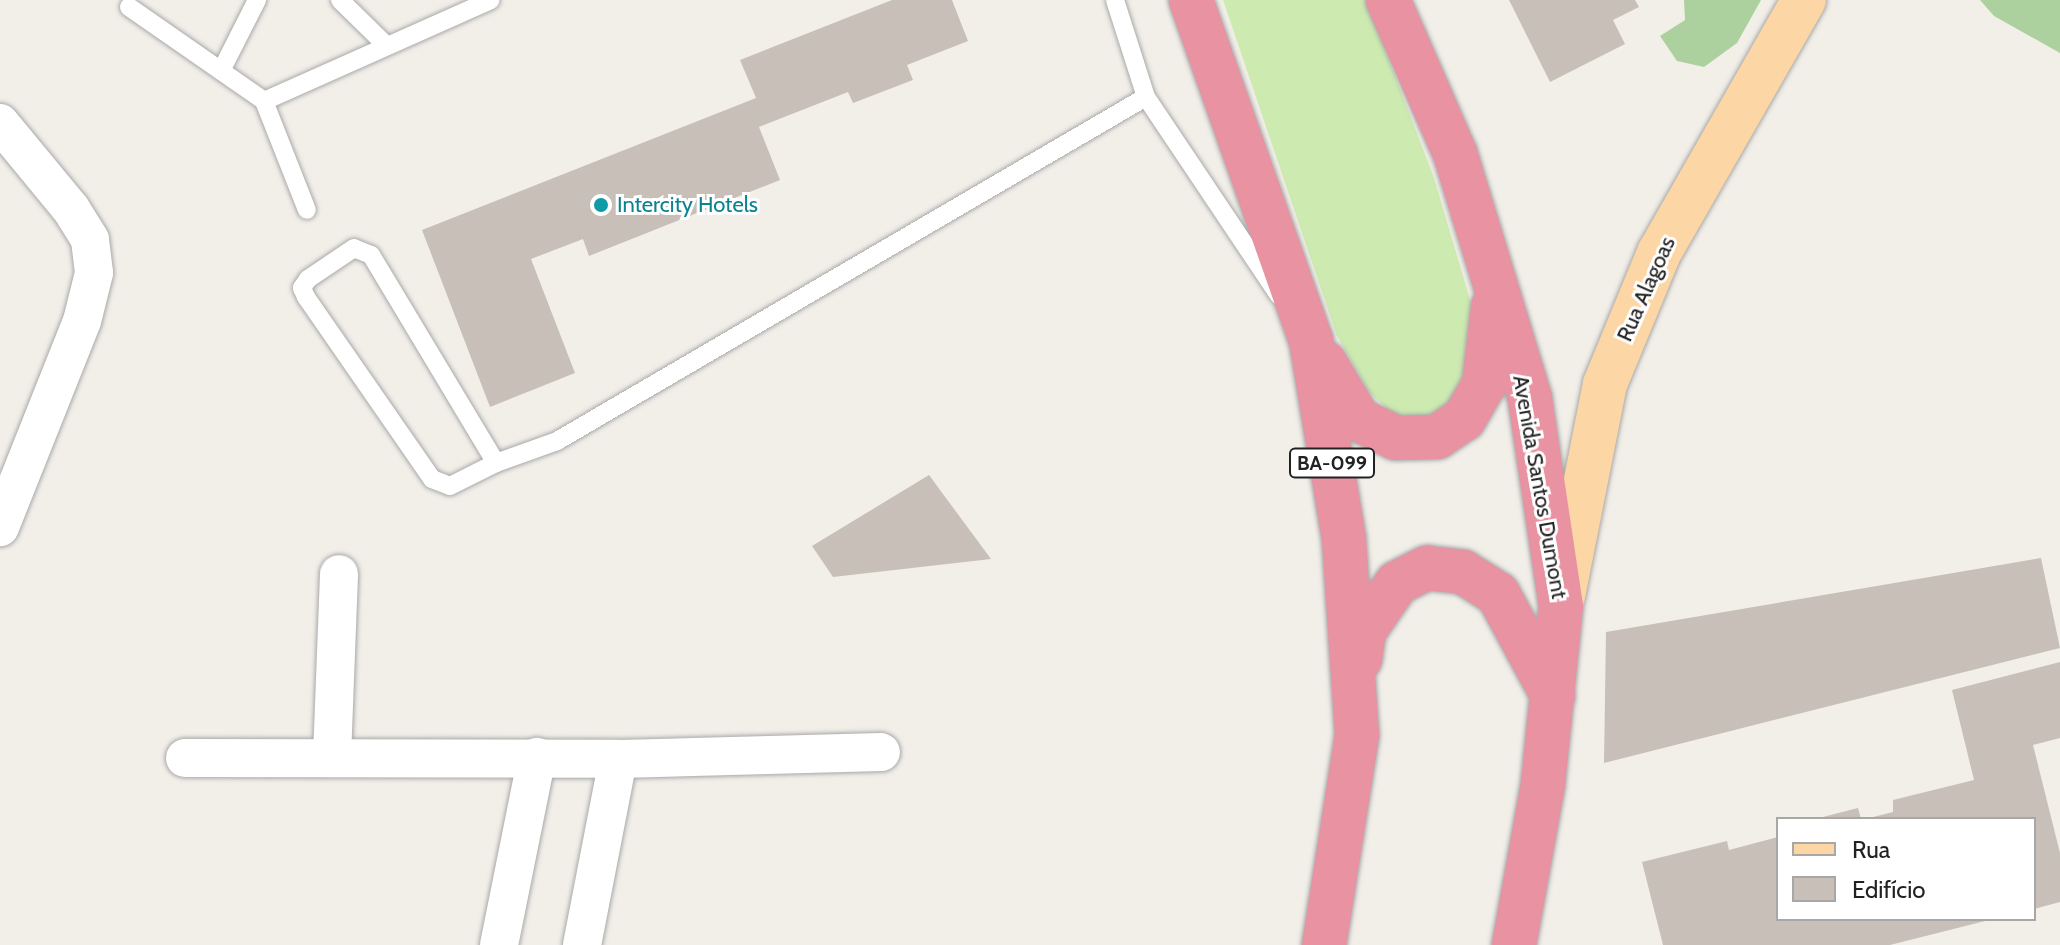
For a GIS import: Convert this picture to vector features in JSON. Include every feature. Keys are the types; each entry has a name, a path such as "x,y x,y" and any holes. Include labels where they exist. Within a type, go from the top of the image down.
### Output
{"highway":[{"name":"BA-099","path":"1191,0 1311,340 1344,540 1357,735 1324,945"},
{"name":"Avenida Santos Dumont","path":"1388,0 1455,153 1530,399 1561,606 1543,784 1514,945"},
{"path":"1311,340 1359,420 1396,438 1437,437 1464,419 1484,385 1492,330 1491,274"},
{"path":"1357,735 1364,631 1397,583 1427,568 1463,572 1498,594 1553,696"}],"main road":[{"name":"Rua Alagoas","path":"1561,606 1605,384 1659,253 1804,0"}],"street":[{"path":"0,123 71,209 90,240 94,273 82,321 0,527"},
{"path":"332,757 339,574"},
{"path":"185,758 618,759 881,752"},
{"path":"499,945 537,757"},
{"path":"582,945 618,759"}],"lane":[{"path":"221,71 257,0"},
{"path":"340,0 386,45"},
{"path":"264,101 491,0"},
{"path":"1115,0 1146,97 1228,224 1311,340"},
{"path":"129,7 264,101 307,210"},
{"path":"496,463 371,255 354,248 308,279 302,288 306,297 432,479 450,486 496,463 557,441 1146,97"}],"green space":[{"path":"1223,0 1366,0 1434,178 1474,313 1476,369 1437,419 1396,417 1369,392 1337,336"},
{"path":"1684,0 1761,0 1737,43 1704,67 1677,61 1660,36 1685,20"},
{"path":"1980,0 2060,0 2060,53 1994,16"}],"building":[{"name":"Intercity Hotels","path":"892,0 952,0 968,41 907,65 913,80 853,103 848,92 759,127 780,180 589,256 583,239 531,259 575,373 490,407 422,230 756,98 740,60"},
{"path":"1509,0 1635,0 1639,7 1613,20 1625,44 1550,82"},
{"path":"929,475 991,559 833,577 812,546"},
{"path":"2041,558 2060,648 1604,763 1606,632"},
{"path":"2060,662 2060,738 2033,745 2060,853 2060,902 2036,908 2036,817 1873,817 1893,812 1893,800 1974,780 1952,690"},
{"path":"1858,808 1860,817 1823,817"},
{"path":"1776,838 1776,921 1985,921 1890,945 1663,945 1642,862 1727,841 1729,850"}],"place":[{"name":"Intercity Hotels","path":"601,205"}]}
